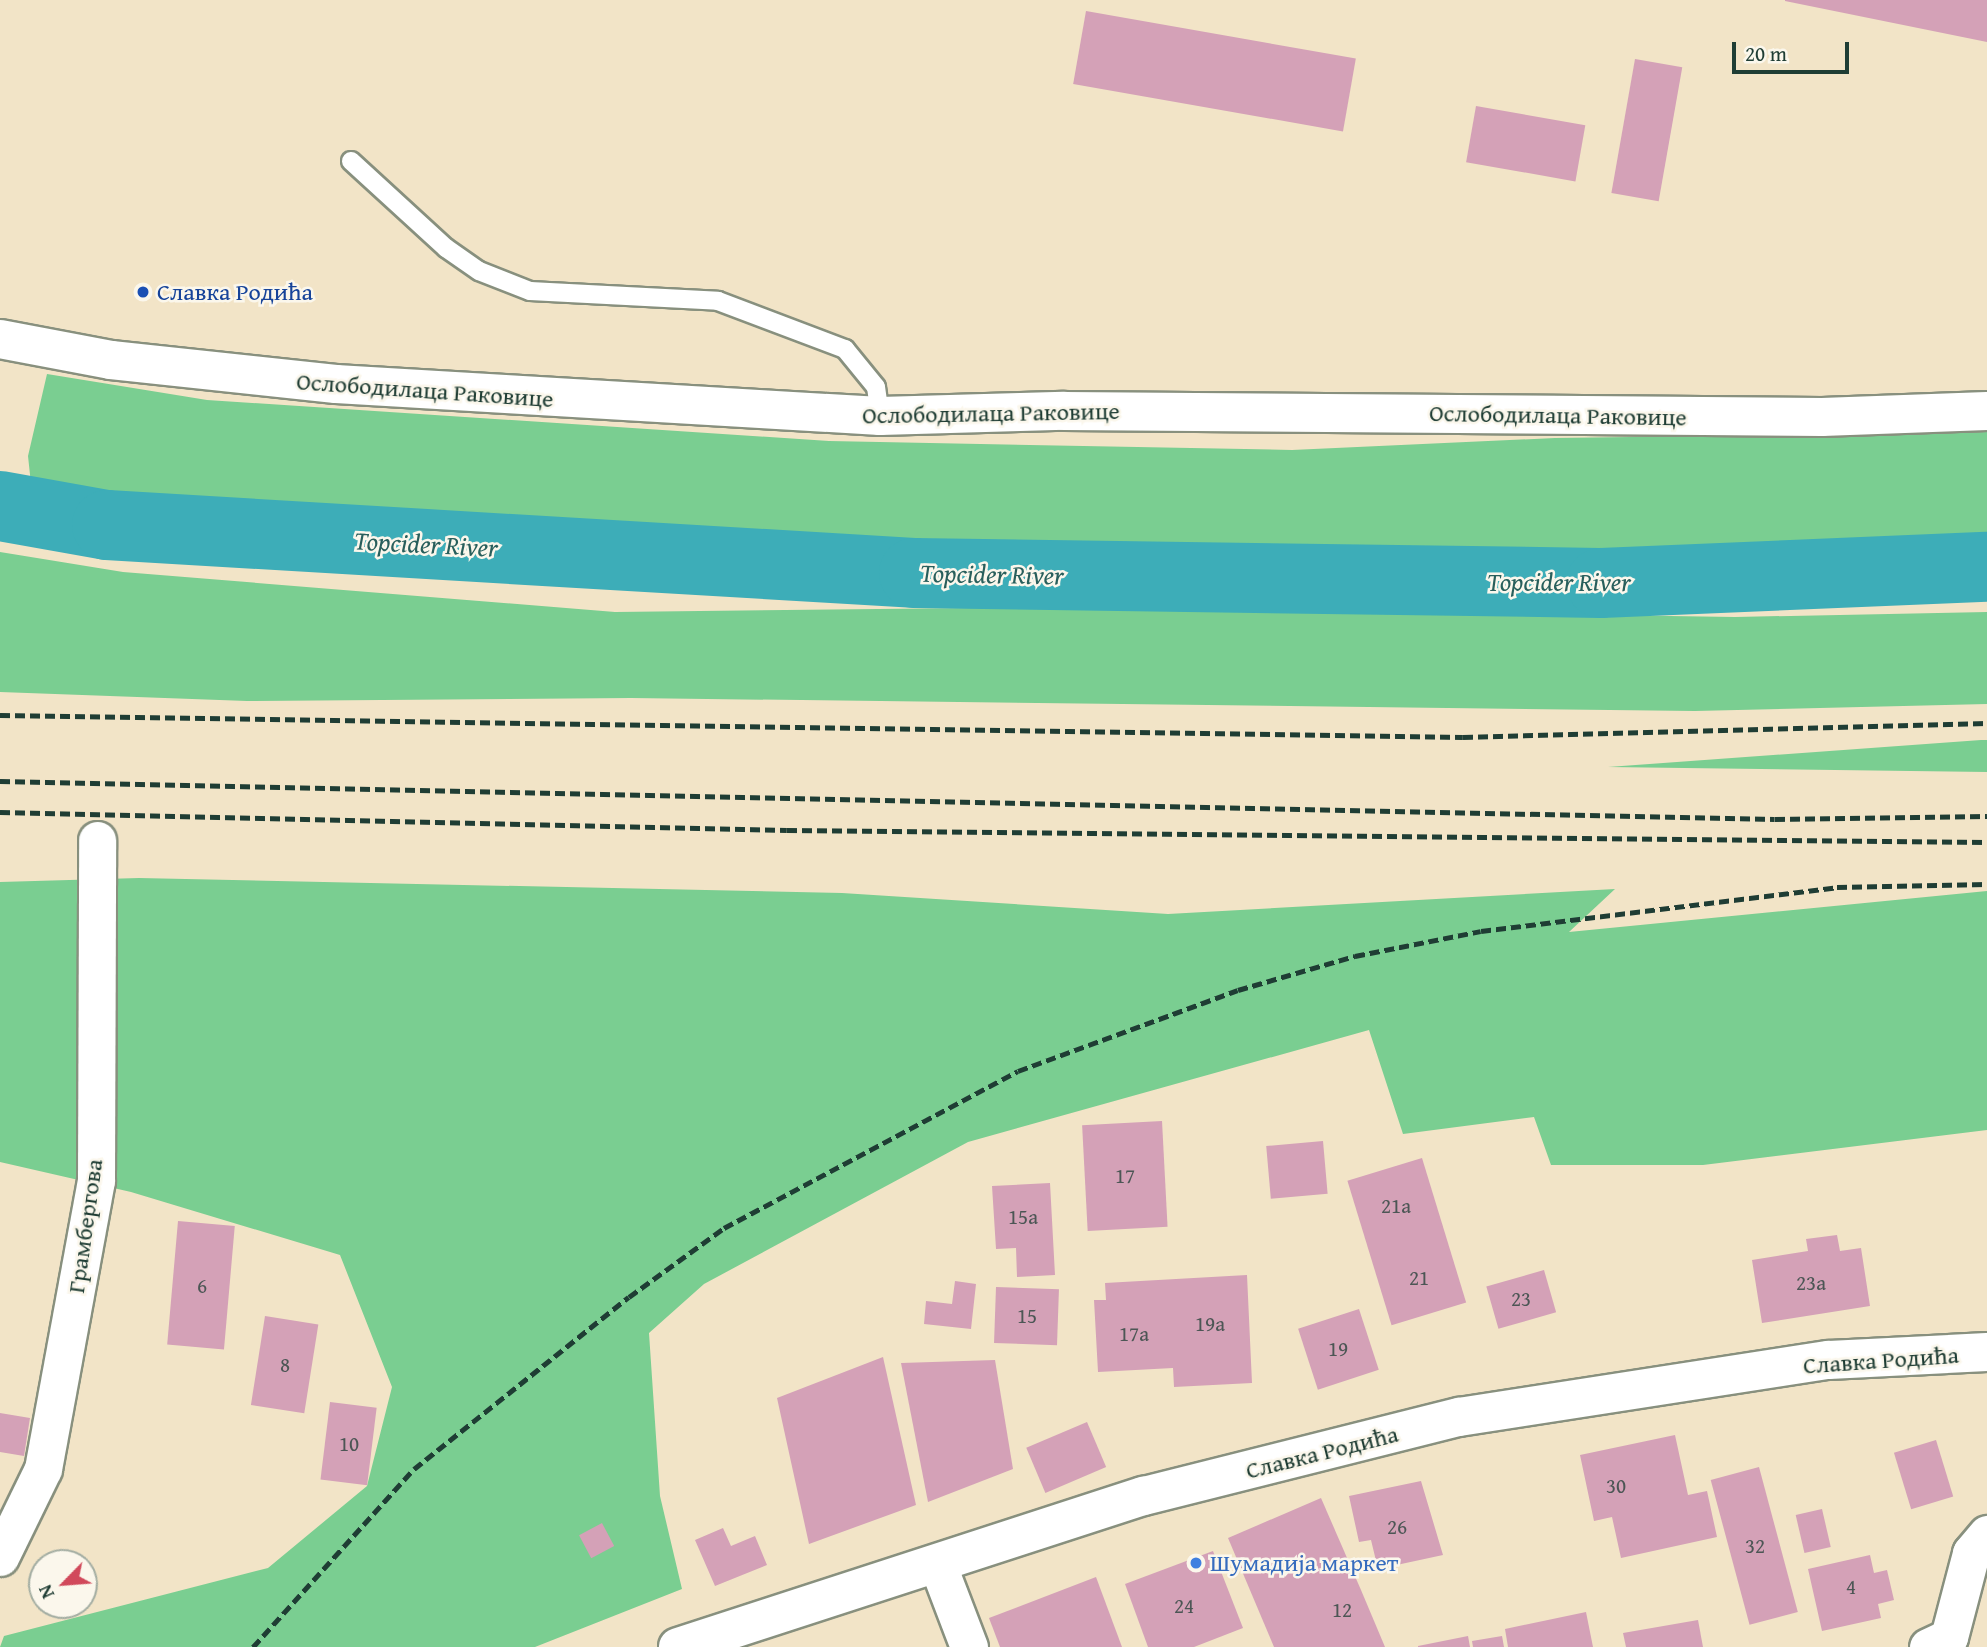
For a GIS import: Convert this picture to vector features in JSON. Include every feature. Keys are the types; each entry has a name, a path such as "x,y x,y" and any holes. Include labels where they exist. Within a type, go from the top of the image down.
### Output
{"main road":[{"name":"Ослободилаца Раковице","path":"0,339 110,360 336,384 880,416 1077,411 1822,417 1987,411"},
{"name":"Славка Родића","path":"678,1647 1144,1496 1459,1417 1829,1360 1987,1352"}],"street":[{"name":"Грамбергова","path":"0,1557 43,1469 96,1181 97,840"},
{"path":"1928,1647 1949,1637 1971,1553 1987,1534"},
{"path":"937,1563 969,1647"}],"lane":[{"path":"351,161 446,248 479,271 530,291 718,301 845,349 876,387 880,416"}],"green space":[{"path":"47,374 207,400 829,441 1292,450 1555,438 1987,432 1987,567 1400,580 752,563 107,525 34,512 28,456"},
{"path":"0,552 123,572 615,612 1066,607 1735,617 1987,612 1987,704 1695,711 631,698 247,701 0,692"},
{"path":"1987,740 1987,772 1608,767"},
{"path":"139,878 842,893 1168,914 1615,889 1569,932 1987,891 1987,1130 1703,1165 1551,1165 1534,1117 1403,1134 1369,1030 968,1142 704,1284 649,1333 660,1496 682,1589 535,1647 0,1647 4,1636 70,1619 98,1619 98,1612 268,1568 367,1486 392,1387 340,1255 131,1192 0,1162 0,882"}],"building":[{"path":"1987,0 1987,42 1785,1"},
{"path":"1086,11 1356,59 1343,131 1073,84"},
{"path":"1635,59 1682,67 1659,201 1611,193"},
{"path":"1476,106 1585,125 1575,181 1466,162"},
{"path":"1162,1121 1168,1227 1088,1231 1082,1125"},
{"path":"1323,1141 1328,1194 1271,1199 1266,1146"},
{"path":"1422,1158 1466,1302 1392,1325 1347,1181"},
{"path":"1050,1183 1055,1275 1017,1277 1016,1248 996,1249 992,1186"},
{"path":"178,1221 235,1226 224,1349 167,1345"},
{"path":"1837,1235 1840,1251 1861,1248 1870,1306 1762,1323 1752,1260 1808,1251 1806,1239"},
{"path":"1544,1270 1556,1312 1498,1329 1486,1287"},
{"path":"1247,1275 1252,1383 1174,1387 1173,1368 1098,1372 1094,1300 1106,1300 1105,1283"},
{"path":"955,1281 976,1284 971,1329 924,1324 926,1301 952,1304"},
{"path":"996,1287 1059,1289 1057,1345 994,1343"},
{"path":"1359,1309 1379,1370 1318,1390 1298,1329"},
{"path":"265,1316 318,1324 304,1413 251,1405"},
{"path":"883,1357 916,1505 809,1544 777,1398"},
{"path":"995,1360 1013,1469 928,1502 901,1363"},
{"path":"330,1402 377,1408 367,1485 320,1479"},
{"path":"0,1413 30,1418 24,1456 0,1452"},
{"path":"1087,1422 1106,1467 1045,1493 1026,1448"},
{"path":"1675,1435 1688,1495 1707,1491 1717,1537 1621,1558 1612,1517 1594,1521 1580,1455"},
{"path":"1936,1440 1953,1496 1911,1509 1894,1453"},
{"path":"1759,1467 1798,1612 1750,1625 1711,1480"},
{"path":"1421,1481 1443,1555 1378,1569 1371,1540 1359,1542 1349,1496"},
{"path":"1321,1498 1385,1647 1274,1647 1228,1538"},
{"path":"1822,1509 1831,1547 1804,1553 1796,1515"},
{"path":"602,1523 614,1546 591,1558 579,1535"},
{"path":"723,1528 731,1546 755,1536 767,1565 715,1586 695,1540"},
{"path":"1213,1551 1243,1628 1194,1647 1148,1647 1125,1584"},
{"path":"1870,1555 1874,1573 1887,1570 1894,1600 1878,1604 1881,1618 1822,1631 1808,1569"},
{"path":"1096,1577 1122,1647 1000,1647 989,1618"},
{"path":"1586,1612 1593,1647 1508,1647 1505,1629"},
{"path":"1698,1620 1703,1647 1626,1647 1623,1633"},
{"path":"1468,1636 1470,1647 1418,1647 1418,1646"},
{"path":"1502,1636 1504,1647 1473,1647 1472,1641"}],"waterway":[{"path":"5,507 26,488"},
{"name":"Topcider River","path":"0,506 107,525 914,573 1601,583 1987,567"}],"railway":[{"path":"0,715 1463,737 1987,723"},
{"path":"0,781 1775,819 1987,816"},
{"path":"0,812 787,830 1987,842"},
{"path":"253,1647 414,1469 629,1297 724,1228 1018,1071 1238,990 1355,956 1481,931 1837,887 1987,884"}],"place":[{"name":"Славка Родића","path":"143,292"},
{"name":"Шумадија маркет","path":"1196,1563"}]}
